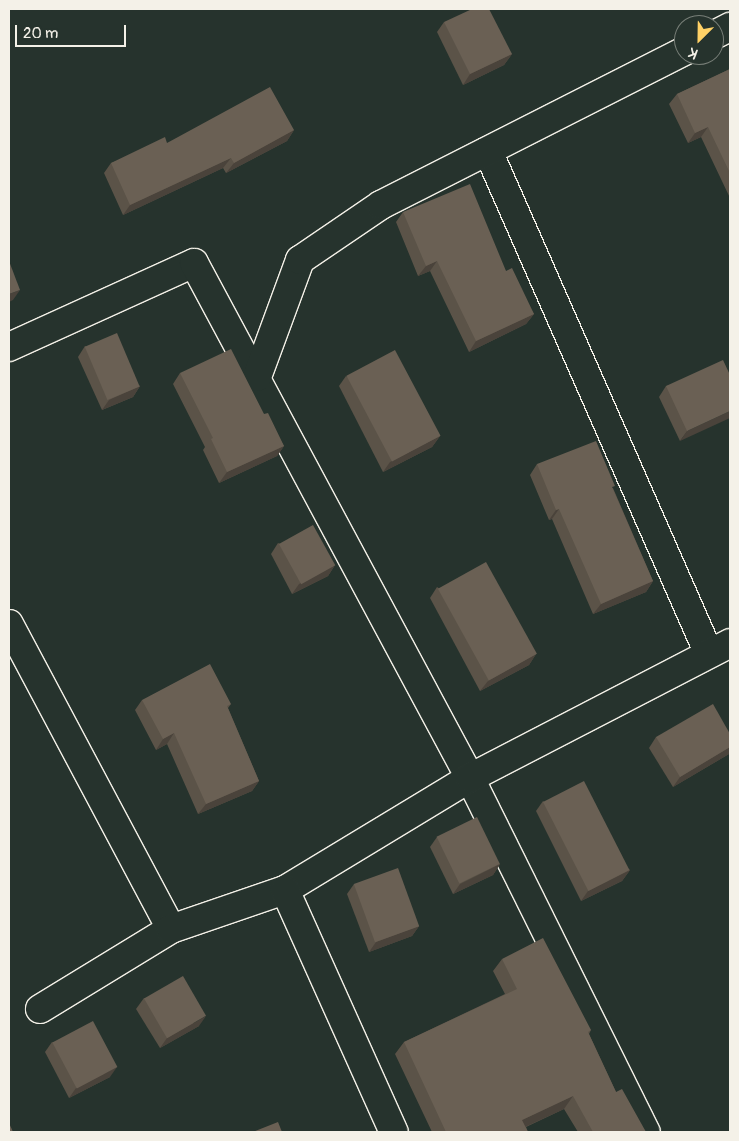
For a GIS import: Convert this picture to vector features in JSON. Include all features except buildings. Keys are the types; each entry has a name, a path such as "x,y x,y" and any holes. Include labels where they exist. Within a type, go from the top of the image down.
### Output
{"street":[{"path":"257,377 300,260 381,205 674,55"},
{"path":"40,1009 171,929 285,890 470,778 720,648 488,150"},
{"path":"9,347 194,264 257,377 470,778 646,1132"},
{"path":"9,624 171,929"},
{"path":"285,890 394,1132"}]}
